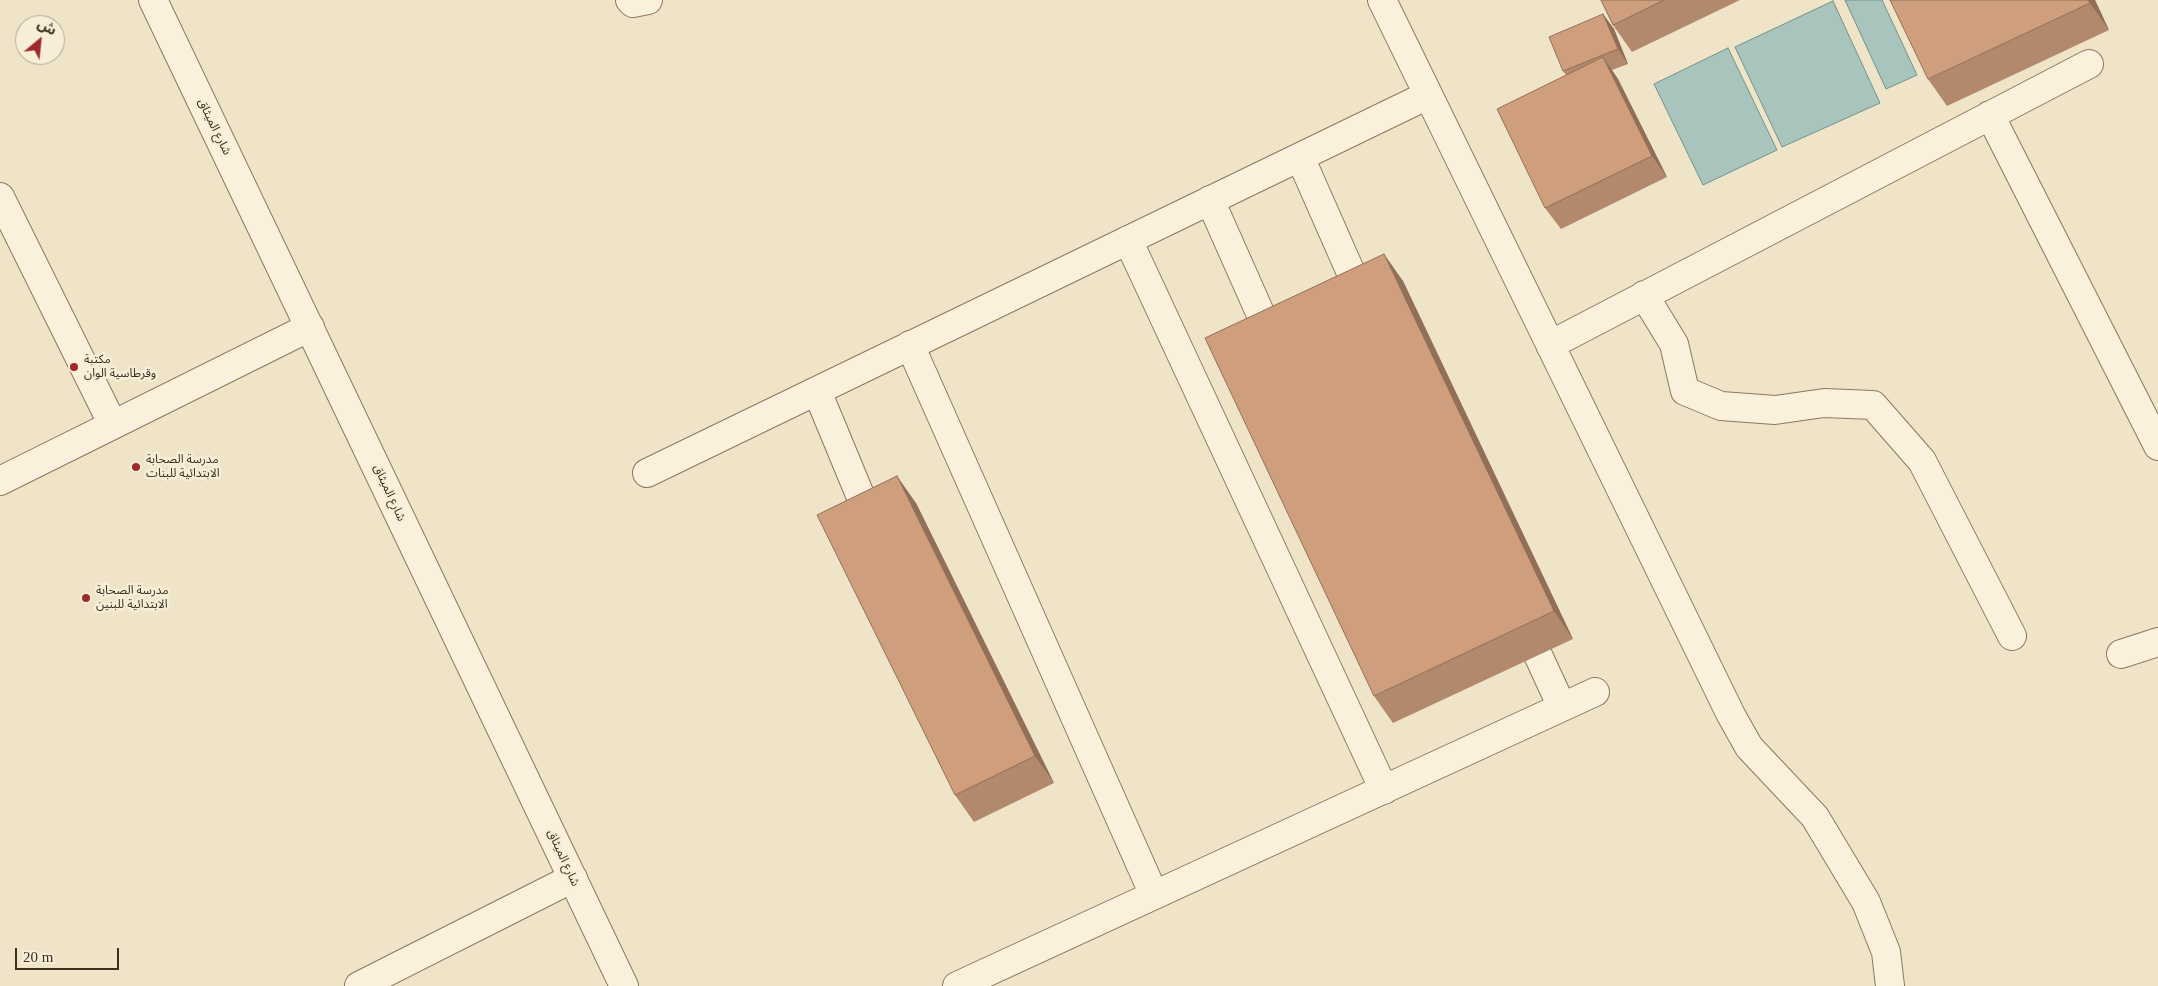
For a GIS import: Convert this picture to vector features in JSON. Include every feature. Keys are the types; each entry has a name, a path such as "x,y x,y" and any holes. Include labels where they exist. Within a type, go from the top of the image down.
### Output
{"street":[{"name":"شارع الميثاق","path":"153,0 624,986"},
{"path":"630,0 633,3 648,0"},
{"path":"1382,0 1744,739 1749,747 1815,817 1866,902 1886,952 1890,986"},
{"path":"1550,345 2089,64"},
{"path":"647,473 1428,95"},
{"path":"1990,115 2158,446"},
{"path":"1300,156 1363,300"},
{"path":"0,197 113,425"},
{"path":"1210,200 1273,342"},
{"path":"1128,240 1384,790"},
{"path":"1644,295 1674,344 1685,391 1721,406 1774,410 1824,403 1873,405 1922,461 2012,636"},
{"path":"0,481 310,327"},
{"path":"910,346 1154,895"},
{"path":"817,391 872,524"},
{"path":"2121,654 2158,642"},
{"path":"1538,655 1562,707"},
{"path":"956,986 1595,692"},
{"path":"359,986 573,878"}],"water":[{"path":"1845,0 1882,0 1917,75 1886,89"},
{"path":"1833,1 1880,103 1782,147 1735,47"},
{"path":"1728,48 1777,150 1703,185 1654,84"}],"building":[{"path":"1601,0 1664,0 1613,25"},
{"path":"1890,0 2088,0 2090,3 1928,79"},
{"path":"1603,14 1618,49 1563,71 1549,37"},
{"path":"1603,57 1652,156 1545,208 1497,109"},
{"path":"1384,254 1554,611 1374,696 1205,338"},
{"path":"897,476 1035,756 955,795 817,515"}],"place":[{"name":"مكتبة وقرطاسية الوان","path":"74,367"},
{"name":"مدرسة الصحابة الابتدائية للبنات","path":"136,467"},
{"name":"مدرسة الصحابة الابتدائية للبنين","path":"86,598"}]}
